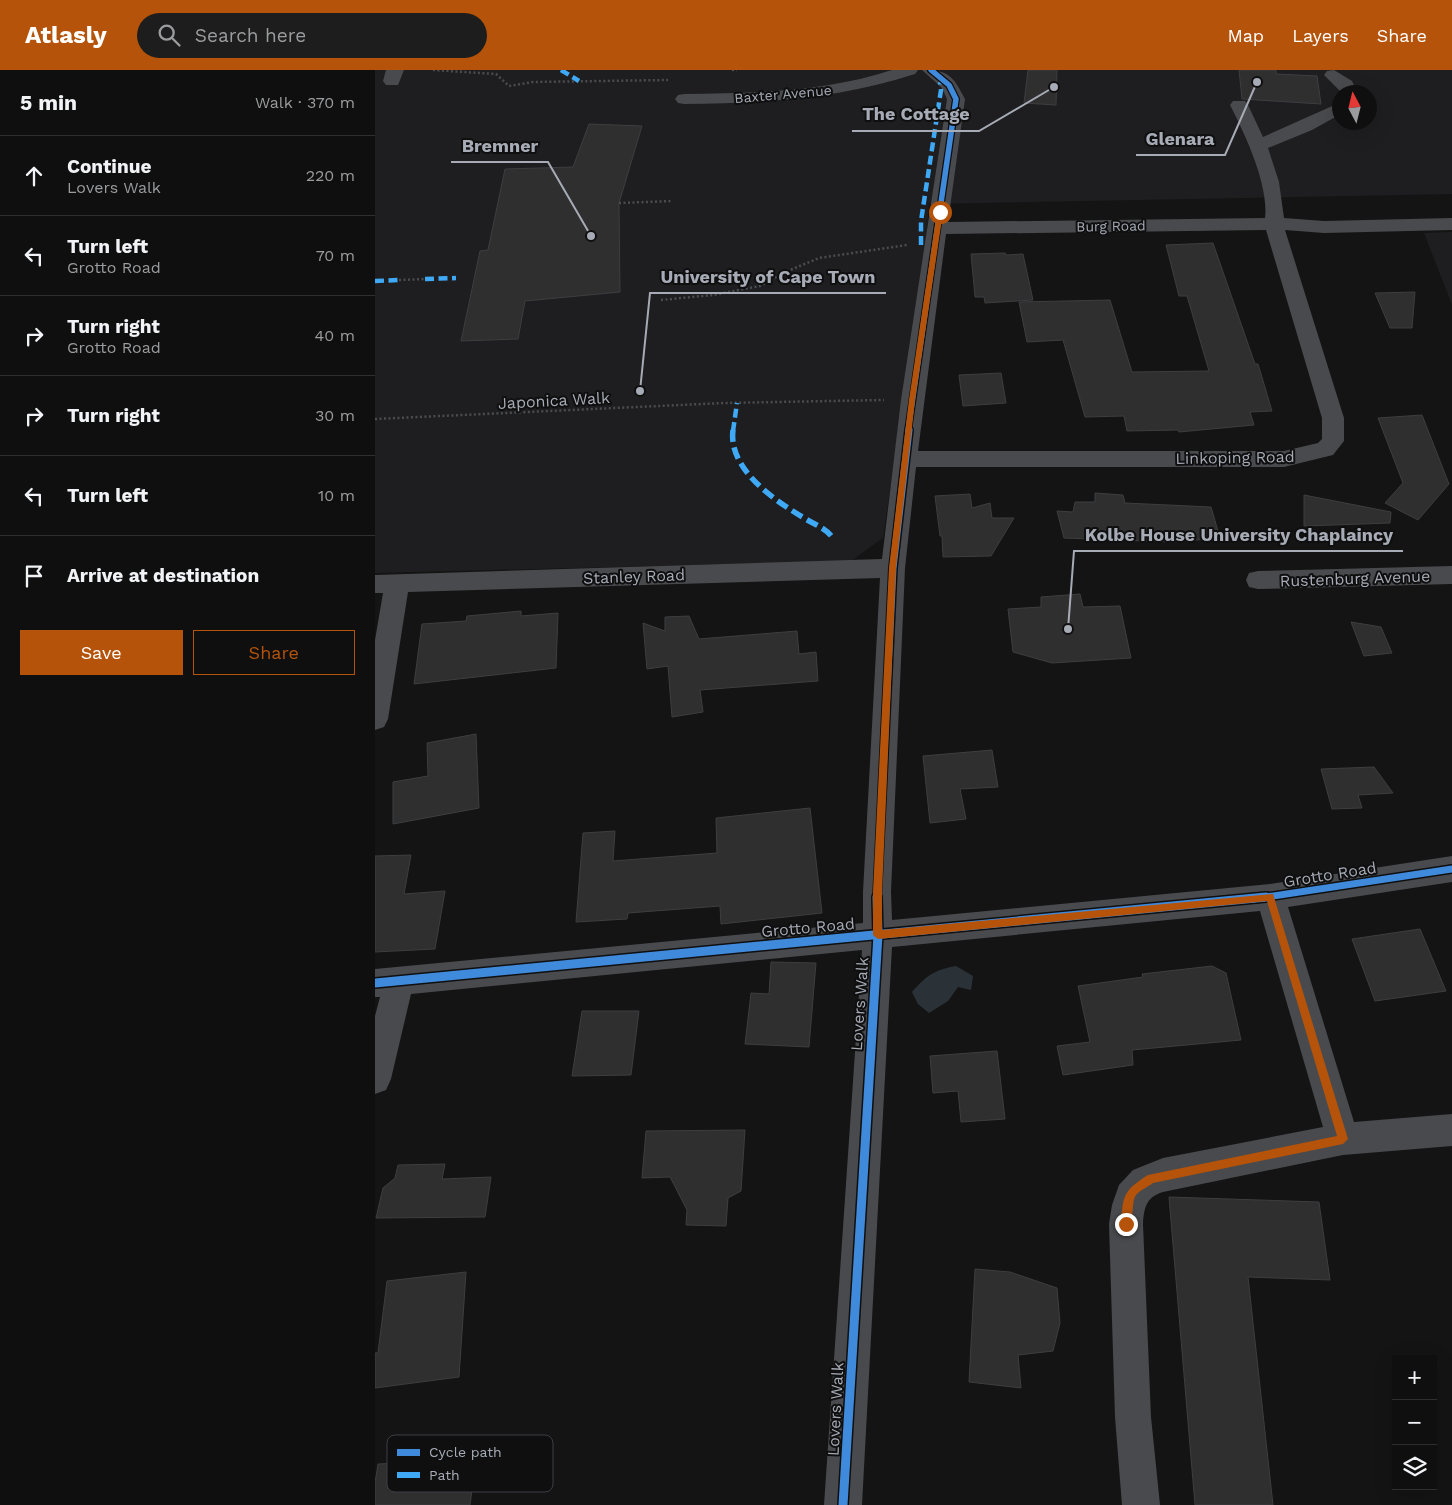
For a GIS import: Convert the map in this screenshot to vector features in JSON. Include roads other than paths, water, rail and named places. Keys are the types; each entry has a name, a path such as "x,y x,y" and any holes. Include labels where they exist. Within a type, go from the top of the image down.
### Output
{"street":[{"name":"Baxter Avenue","path":"873,70 841,78 791,86 685,94 777,97 807,94 863,84 909,70"},
{"name":"Lovers Walk","path":"843,1505 878,935 878,882 893,568 912,400 957,100 949,84 931,70"},
{"path":"1333,75 1346,85"},
{"name":"Linkoping Road","path":"906,459 1284,458 1325,449 1333,441 1333,418 1279,224 1275,202 1257,146 1239,105"},
{"path":"1257,146 1307,126 1332,112"},
{"name":"Burg Road","path":"1279,224 1321,216 1406,207"},
{"name":"Burg Road","path":"937,228 1279,224 1324,227 1452,224"},
{"name":"Stanley Road","path":"386,584 893,568"},
{"name":"Rustenburg Avenue","path":"1258,580 1452,575"},
{"path":"375,719 386,584"},
{"name":"Grotto Road","path":"387,982 1270,897 1452,869"},
{"name":"Grotto Road","path":"1270,897 1343,1139"},
{"path":"375,1079 387,982"},
{"path":"1141,1505 1133,1418 1126,1224 1127,1204 1133,1191 1139,1185 1163,1175 1343,1139 1452,1130"}],"place":[{"name":"Glenara","path":"1257,82"},
{"name":"The Cottage","path":"1054,87"},
{"name":"Bremner","path":"591,236"},
{"name":"University of Cape Town","path":"640,391"},
{"name":"Kolbe House University Chaplaincy","path":"1068,629"}]}
